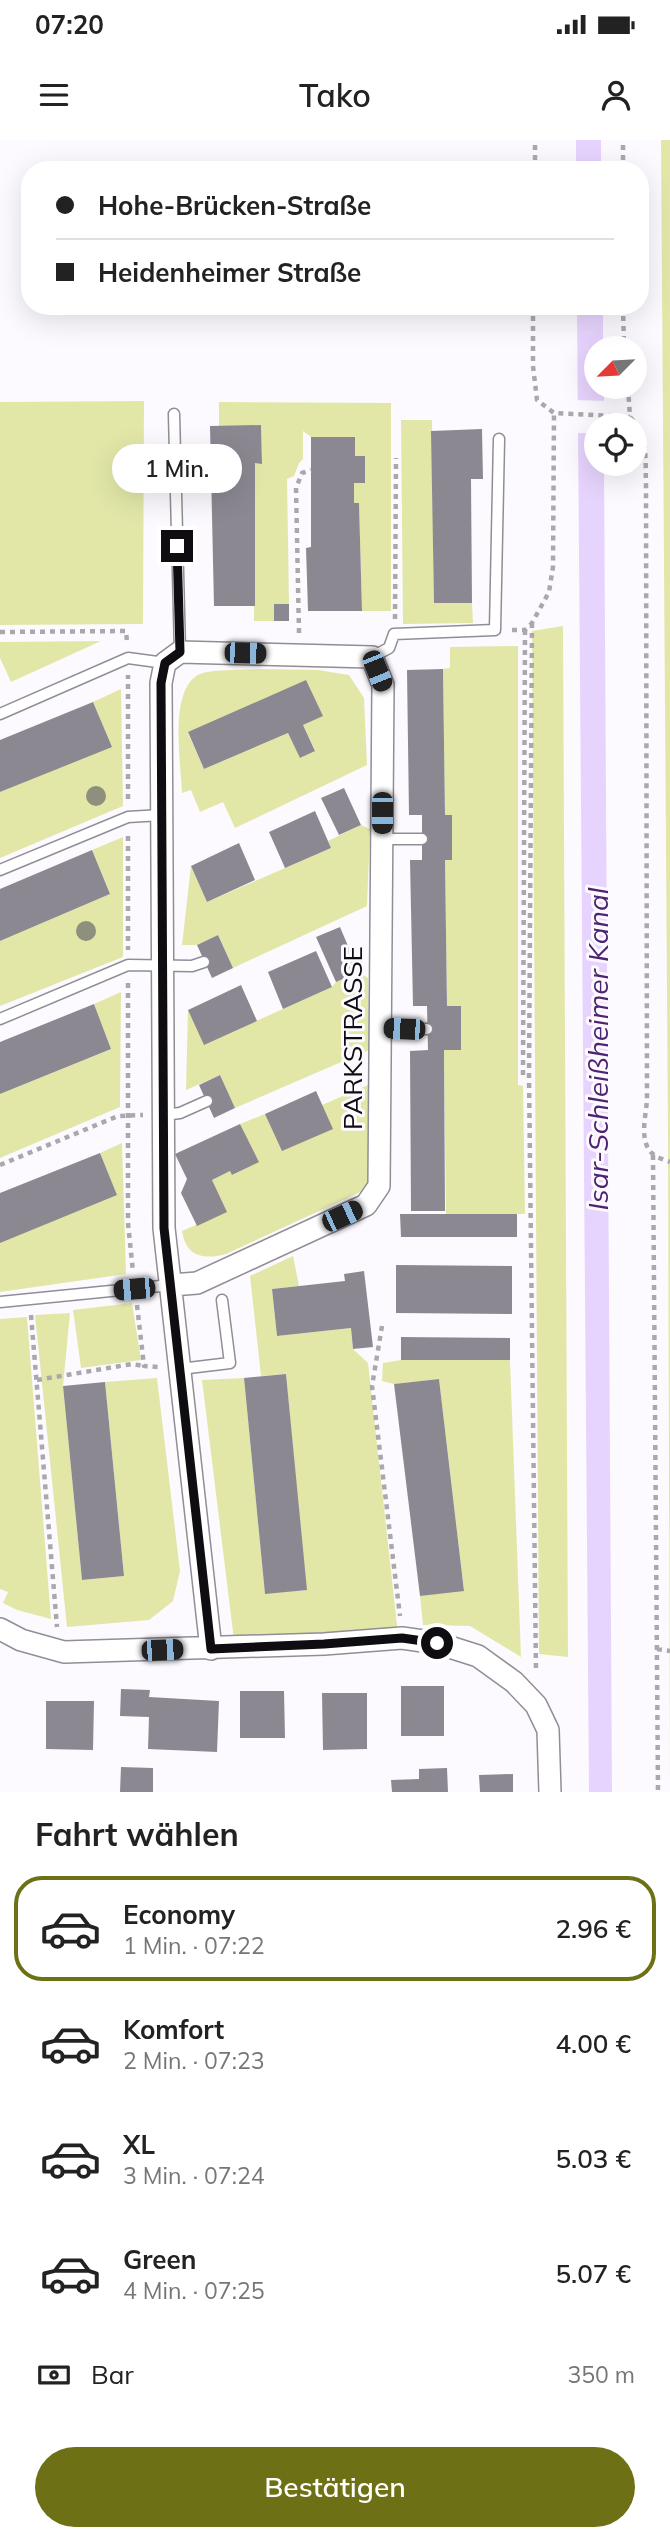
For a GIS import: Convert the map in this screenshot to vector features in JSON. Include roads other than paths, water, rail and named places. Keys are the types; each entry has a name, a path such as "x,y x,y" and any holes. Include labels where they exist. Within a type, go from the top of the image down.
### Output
{"street":[{"path":"211,1649 164,1228 161,683 172,657 372,657"},
{"name":"PARKSTRASSE","path":"172,1284 197,1283 366,1205 379,1186 383,685 372,657"},
{"path":"0,1629 21,1640 64,1652 211,1649 402,1638 437,1643 478,1656 514,1682 536,1705 548,1730 550,1792"}],"lane":[{"path":"0,714 128,658 172,657 174,414"},
{"path":"372,657 388,648 394,634 495,630 499,439"},
{"path":"0,870 128,817 161,816"},
{"path":"382,839 422,839"},
{"path":"0,1019 128,965 192,966 204,962"},
{"path":"380,1028 427,1029"},
{"path":"163,1115 180,1113 206,1101"},
{"path":"0,1302 172,1284"},
{"path":"180,1369 230,1363 222,1300"}],"water":[{"path":"576,140 601,140 601,161 576,161"},
{"name":"Isar-Schleißheimer Kanal","path":"577,315 603,315 603,336 584,336 584,399 604,399 604,413 584,413 584,476 604,476 612,1792 589,1792"}]}
